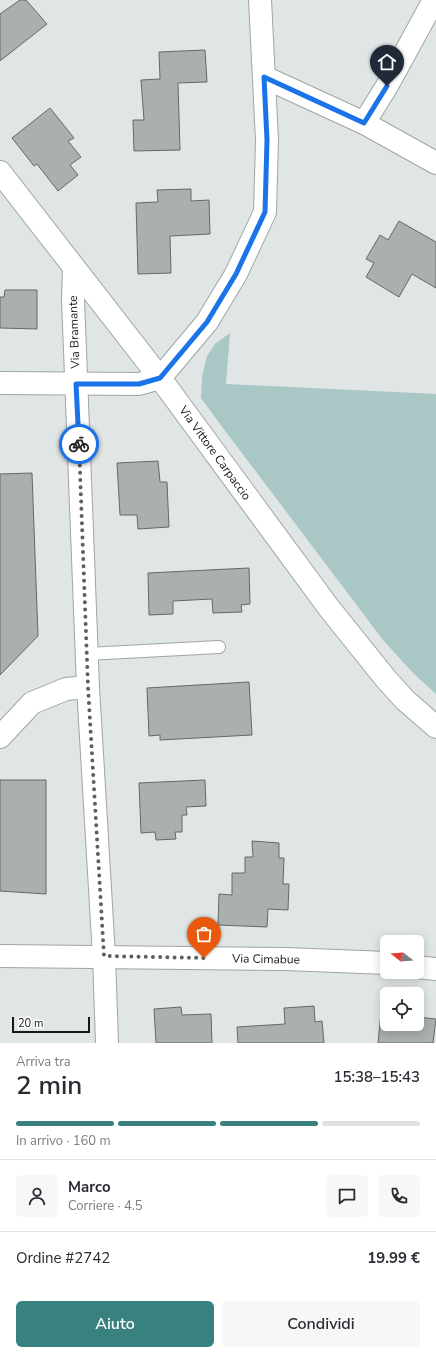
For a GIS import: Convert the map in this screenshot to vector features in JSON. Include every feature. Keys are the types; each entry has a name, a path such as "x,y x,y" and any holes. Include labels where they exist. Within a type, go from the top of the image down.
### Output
{"street":[{"path":"0,383 139,384 160,378 207,322 236,274 265,212 267,140 260,0"},
{"path":"364,123 387,86 434,0"},
{"path":"264,77 364,123 436,163"},
{"name":"Via Vittore Carpaccio","path":"0,172 160,378 329,608 386,679 405,700 436,727"},
{"name":"Via Bramante","path":"74,268 73,299 88,687 104,956 107,1043"},
{"path":"0,737 32,703 66,689 88,687"},
{"name":"Via Cimabue","path":"0,956 286,959 380,963"},
{"path":"424,968 436,969"}],"lane":[{"path":"87,654 219,647"}],"shaded area":[{"path":"230,333 226,384 436,394 436,694 413,673 383,640 201,398 202,377 207,356 215,344"}],"building":[{"path":"20,0 26,0 47,24 0,61 0,14"},
{"path":"205,50 207,82 178,83 180,150 134,151 133,120 144,120 141,80 160,79 159,52"},
{"path":"50,108 74,138 68,141 81,157 70,165 78,175 58,191 37,164 34,166 12,138"},
{"path":"191,189 191,201 209,200 210,234 170,236 171,273 138,274 136,203 158,202 157,190"},
{"path":"399,221 436,242 436,288 412,274 399,297 366,277 374,263 366,259 380,235 388,240"},
{"path":"5,290 37,290 37,329 0,328 0,297 4,297"},
{"path":"158,461 160,482 167,482 169,527 138,529 137,515 120,515 117,463"},
{"path":"32,473 38,636 0,675 0,474"},
{"path":"249,568 250,604 241,605 242,612 213,613 212,599 173,601 173,614 149,615 148,573"},
{"path":"249,682 252,735 160,740 160,735 149,736 147,688"},
{"path":"0,780 46,780 46,894 0,891"},
{"path":"205,780 206,806 186,807 187,815 182,815 182,832 175,832 176,839 156,840 155,832 141,833 139,783"},
{"path":"252,841 279,843 279,858 284,858 283,884 289,884 288,910 268,909 267,927 218,925 219,894 232,895 232,873 245,873 245,857 253,857"},
{"path":"314,1006 315,1022 322,1021 324,1043 238,1043 237,1027 285,1024 284,1008"},
{"path":"181,1007 182,1015 211,1014 212,1043 156,1043 154,1009"},
{"path":"424,1018 436,1019 433,1043 378,1043 380,1023 380,1031 424,1031"}],"way so far":[{"path":"79,444 88,687 104,956 204,958"}],"route":[{"path":"79,444 76,384 139,384 160,378 207,322 236,274 265,212 267,140 264,77 364,123 387,86"}]}
